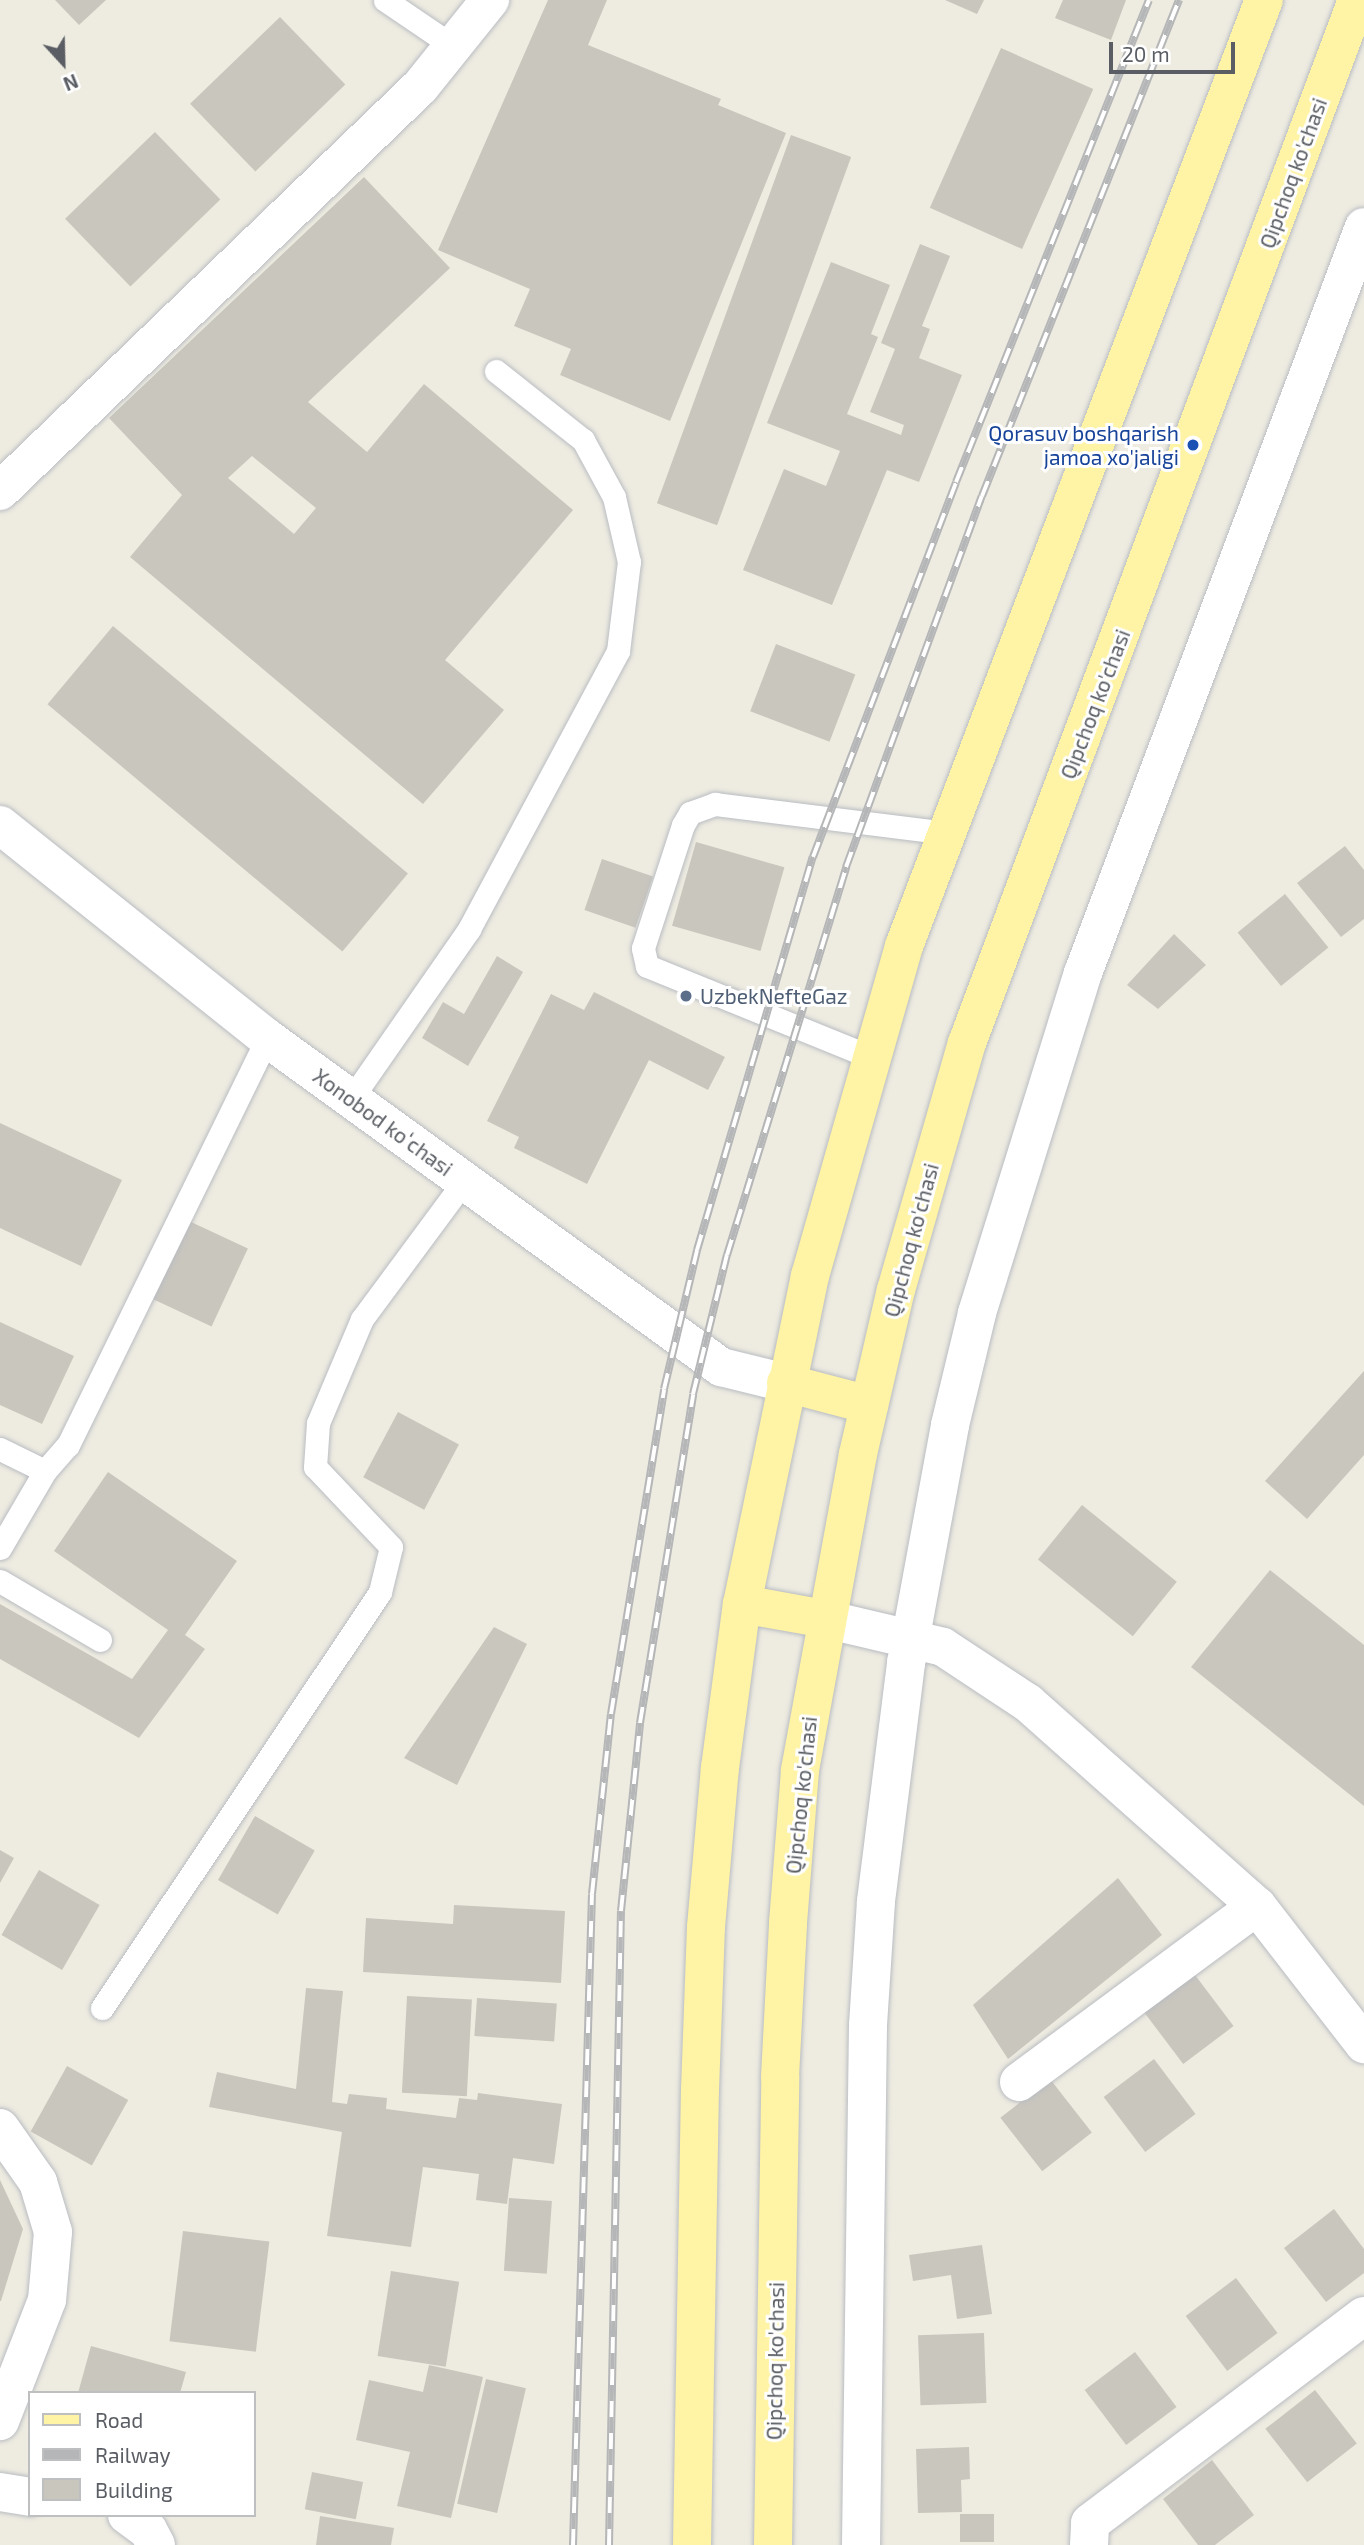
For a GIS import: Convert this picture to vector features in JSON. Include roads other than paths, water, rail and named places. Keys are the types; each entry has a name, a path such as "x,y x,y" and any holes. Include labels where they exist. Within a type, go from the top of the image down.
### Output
{"main road":[{"path":"692,2545 706,1927 720,1768 742,1604 810,1276 904,946 1264,0"},
{"name":"Qipchoq ko'chasi","path":"773,2545 780,2077 800,1770 825,1619 869,1405 900,1277 967,1044 1357,0"},
{"path":"786,1383 869,1405"},
{"path":"742,1604 825,1619"}],"street":[{"path":"0,491 420,87 490,0"},
{"path":"862,2545 868,2025 887,1784 910,1638 976,1313 1058,1049 1123,860 1364,227"},
{"name":"Xonobod koʻchasi","path":"0,825 267,1038 720,1367 786,1383"},
{"path":"825,1619 943,1647 1028,1703 1257,1906 1364,2044"},
{"path":"1019,2082 1257,1906"},
{"path":"0,2128 38,2182 53,2232 47,2301 0,2421"},
{"path":"1089,2545 1090,2523 1364,2316"},
{"path":"0,2492 28,2497"},
{"path":"130,2517 148,2530 156,2545"}],"lane":[{"path":"385,0 453,46"},
{"path":"351,1099 469,929 618,652 629,562 614,496 583,440 496,371"},
{"path":"871,1057 647,966 643,948 683,825 690,813 715,804 947,833"},
{"path":"0,1548 46,1471 68,1445 267,1038"},
{"path":"102,2008 380,1592 391,1547 315,1467 318,1423 362,1319 464,1181"},
{"path":"0,1449 46,1471"},
{"path":"0,1581 100,1640"}],"railway":[{"path":"573,2545 592,1894 611,1714 664,1389 697,1250 813,857 956,482 1149,0"},
{"path":"609,2545 621,1911 640,1723 693,1394 727,1255 846,867 982,496 1179,0"}],"place":[{"name":"Qorasuv boshqarish jamoa xo'jaligi","path":"1193,445"},
{"name":"UzbekNefteGaz","path":"686,996"}]}
